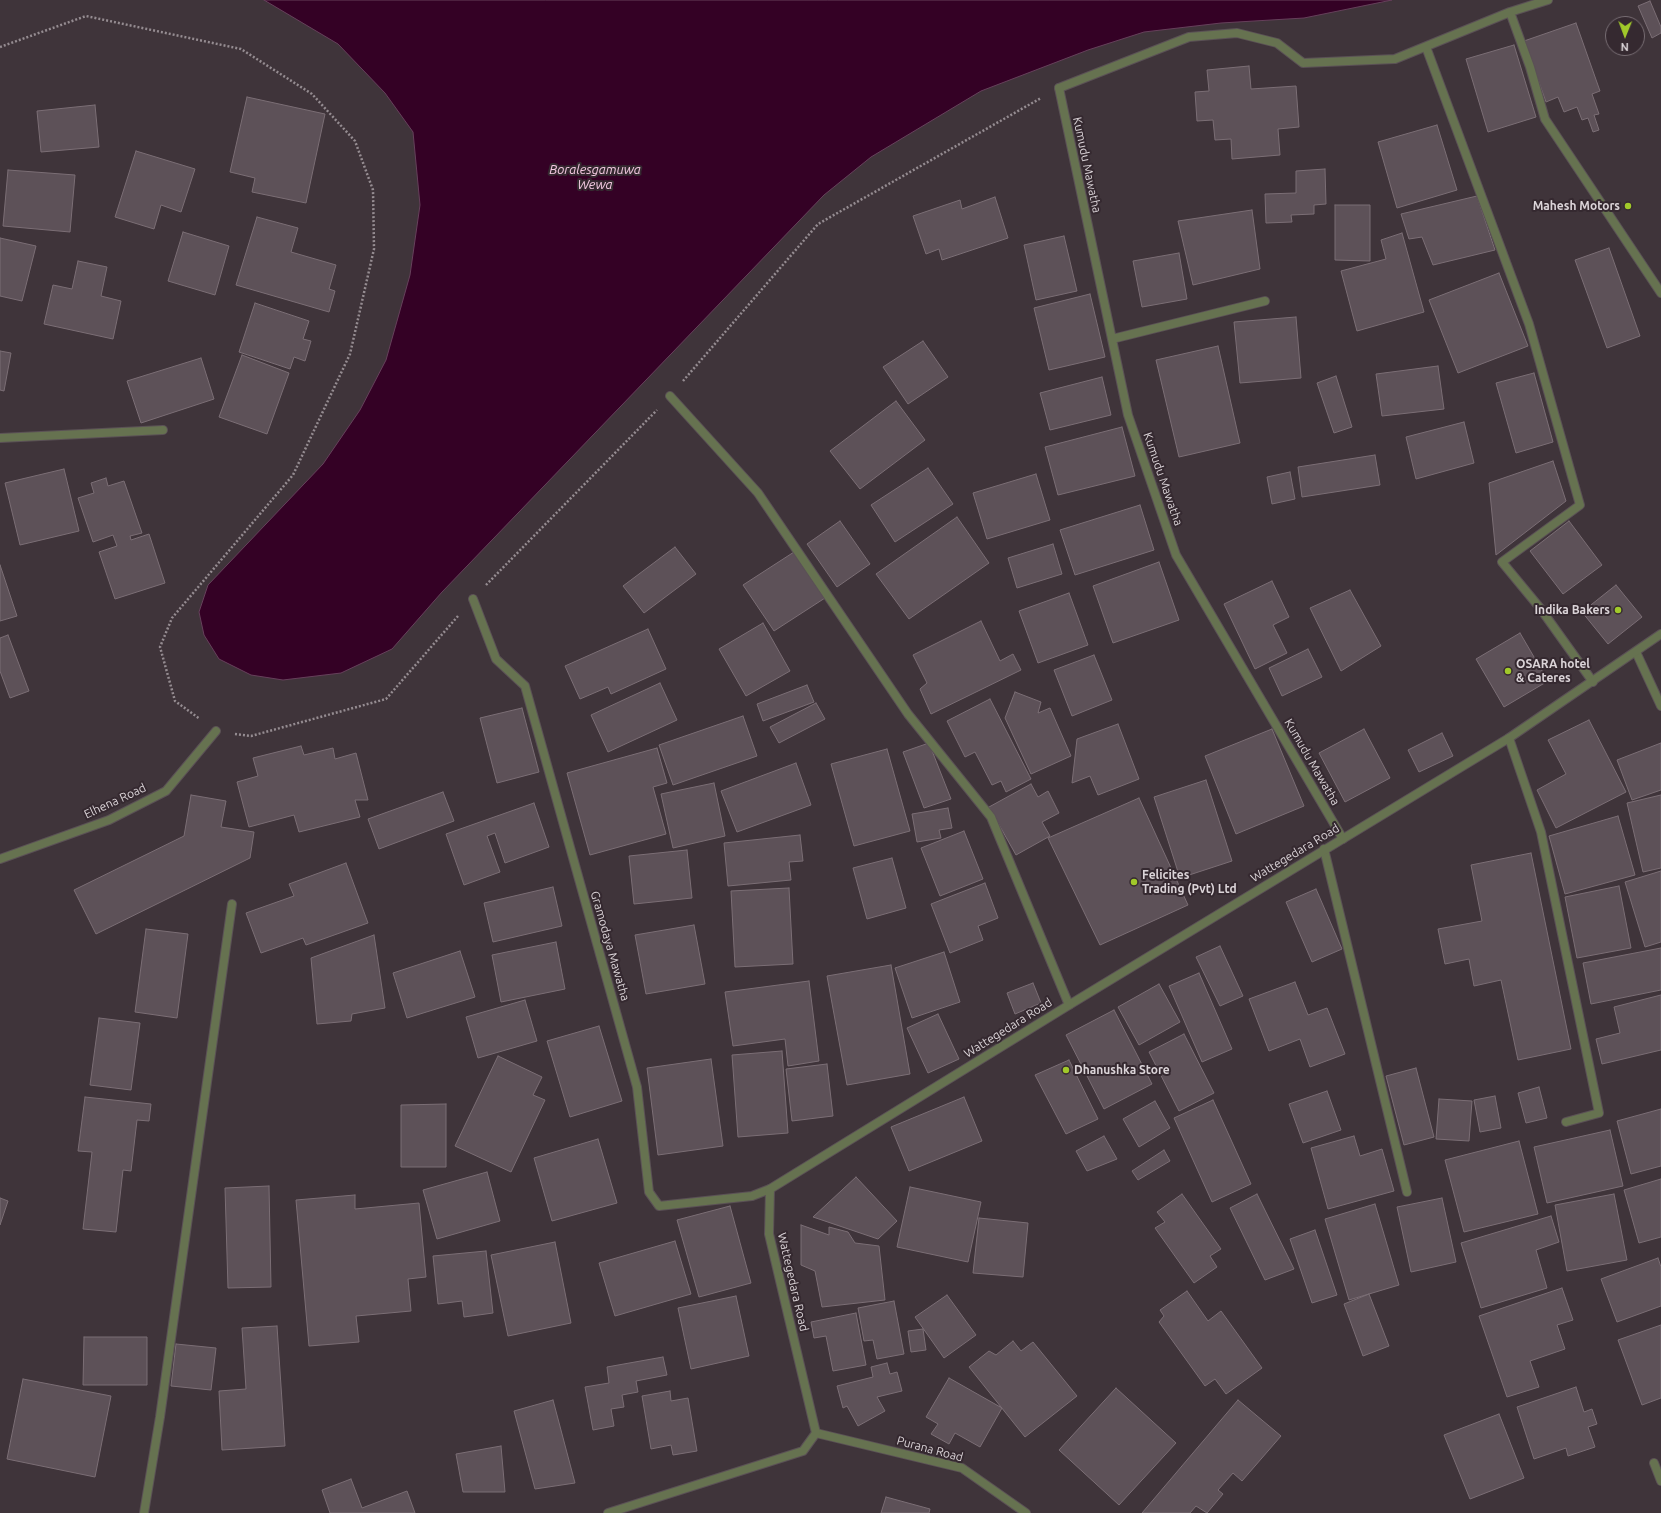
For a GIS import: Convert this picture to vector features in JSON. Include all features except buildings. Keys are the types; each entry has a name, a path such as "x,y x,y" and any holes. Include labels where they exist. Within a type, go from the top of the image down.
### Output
{"street":[{"path":"1059,88 1190,37 1237,33 1277,43 1303,63 1395,59 1510,12 1548,0"},
{"path":"1510,12 1530,67 1545,119 1661,293"},
{"path":"1426,47 1529,324 1580,505 1502,562 1540,608 1593,682"},
{"name":"Kumudu Mawatha","path":"1059,88 1128,415 1176,555 1343,838"},
{"path":"1112,340 1265,301"},
{"path":"670,396 758,493 908,714 991,817 1069,1005"},
{"path":"0,438 163,430"},
{"name":"Gramodaya Mawatha","path":"473,599 496,659 525,686 637,1087 649,1192 659,1206 752,1196 770,1189"},
{"name":"Wattegedara Road","path":"816,1433 769,1234 770,1189 1324,849 1509,738 1593,682 1661,634"},
{"path":"1636,652 1661,706"},
{"name":"Elhena Road","path":"0,859 109,820 166,791 216,731"},
{"path":"1509,738 1540,832 1599,1113 1566,1122"},
{"path":"1324,849 1406,1192"},
{"path":"144,1513 160,1417 232,904"},
{"path":"608,1513 803,1451 816,1433"},
{"name":"Purana Road","path":"816,1433 962,1468 1026,1513"},
{"path":"1654,1463 1661,1481"}],"path":[{"path":"0,47 86,16 241,49 312,94 355,141 373,190 374,249 350,354 293,475 172,618 160,647 175,702 216,731 251,736 386,699 473,599 670,396 818,224 1059,88"}],"water":[{"name":"Boralesgamuwa Wewa","path":"264,0 1392,0 1304,18 1221,23 1144,32 1088,50 981,91 871,157 824,195 442,592 392,649 341,673 283,680 251,675 219,659 204,635 199,612 208,585 323,464 360,410 386,360 410,275 420,205 413,132 385,93 338,44"}],"place":[{"name":"Mahesh Motors","path":"1628,206"},
{"name":"Indika Bakers","path":"1618,610"},
{"name":"OSARA hotel & Cateres","path":"1508,671"},
{"name":"Felicites Trading (Pvt) Ltd","path":"1134,882"},
{"name":"Dhanushka Store","path":"1066,1070"}]}
